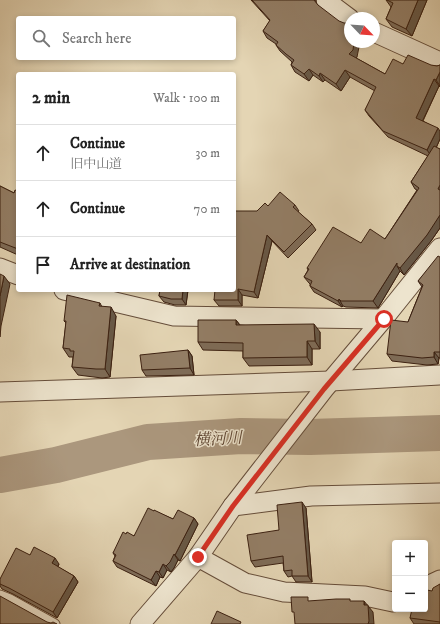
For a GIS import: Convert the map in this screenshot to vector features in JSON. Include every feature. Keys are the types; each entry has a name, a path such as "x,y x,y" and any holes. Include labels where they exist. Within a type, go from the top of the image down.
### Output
{"street":[{"path":"326,0 344,14"},
{"path":"380,35 440,62"},
{"path":"140,624 198,557 236,502 328,385 384,319 440,248"},
{"path":"0,268 16,275"},
{"path":"72,292 174,316 384,319"},
{"path":"0,392 328,385 440,375"},
{"path":"236,502 311,496 440,493"},
{"path":"198,557 245,583 284,592 366,596 392,602"},
{"path":"428,586 440,580"}],"lane":[{"path":"0,595 10,598 55,624"}],"building":[{"path":"252,0 314,0 318,5 339,21 344,23 344,48 353,48 349,54 385,74 393,59 403,64 408,55 431,65 440,65 440,72 436,80 434,79 416,118 438,128 427,150 383,131 365,110 376,87 345,70 336,84 320,73 319,76 309,69 304,74 291,65 294,60 276,45 278,42 263,31 270,20"},
{"path":"387,0 418,0 406,29 386,19 393,3"},
{"path":"434,146 440,149 440,185 438,189 440,190 440,215 427,235 400,268 397,266 397,263 373,301 341,301 339,299 338,301 310,286 312,281 304,277 309,269 307,268 333,227 361,243 370,229 385,239 419,188 411,182"},
{"path":"0,186 14,193 16,190 16,248 0,242"},
{"path":"280,192 295,205 293,207 312,224 284,252 267,235 254,292 238,289 238,300 214,300 215,292 236,292 236,211 257,211 265,203 268,206"},
{"path":"438,256 440,257 440,352 434,352 434,357 422,358 387,354 391,320 408,322 423,285 418,281"},
{"path":"0,274 4,276 0,296"},
{"path":"160,292 183,292 182,299 171,299 159,296"},
{"path":"67,295 100,303 99,306 111,307 105,369 72,367 74,351 63,348"},
{"path":"198,320 236,320 236,325 314,324 315,341 307,341 307,357 243,358 243,343 198,342"},
{"path":"188,350 190,368 142,370 140,355"},
{"path":"302,502 308,576 292,576 292,570 284,571 283,556 251,561 247,535 279,530 277,505"},
{"path":"148,508 173,519 178,510 194,518 175,555 174,554 166,566 163,564 159,572 156,571 151,580 113,561 116,555 113,553 123,532 126,534 127,532 134,536"},
{"path":"34,547 55,558 52,563 74,576 53,612 0,584 0,579 16,548 30,555"},
{"path":"440,584 440,622 410,618 411,612 428,612 428,590 432,591 433,588"},
{"path":"0,596 47,622 57,624 0,624"},
{"path":"291,597 308,597 308,601 350,599 350,601 364,601 364,605 368,605 369,621 368,624 295,624 294,612 292,612"},
{"path":"217,611 241,622 240,624 211,624"}],"waterway":[{"name":"横河川","path":"0,475 56,465 148,442 241,436 310,437 440,433"}],"route":[{"path":"198,557 233,506 324,389 384,319"}]}
